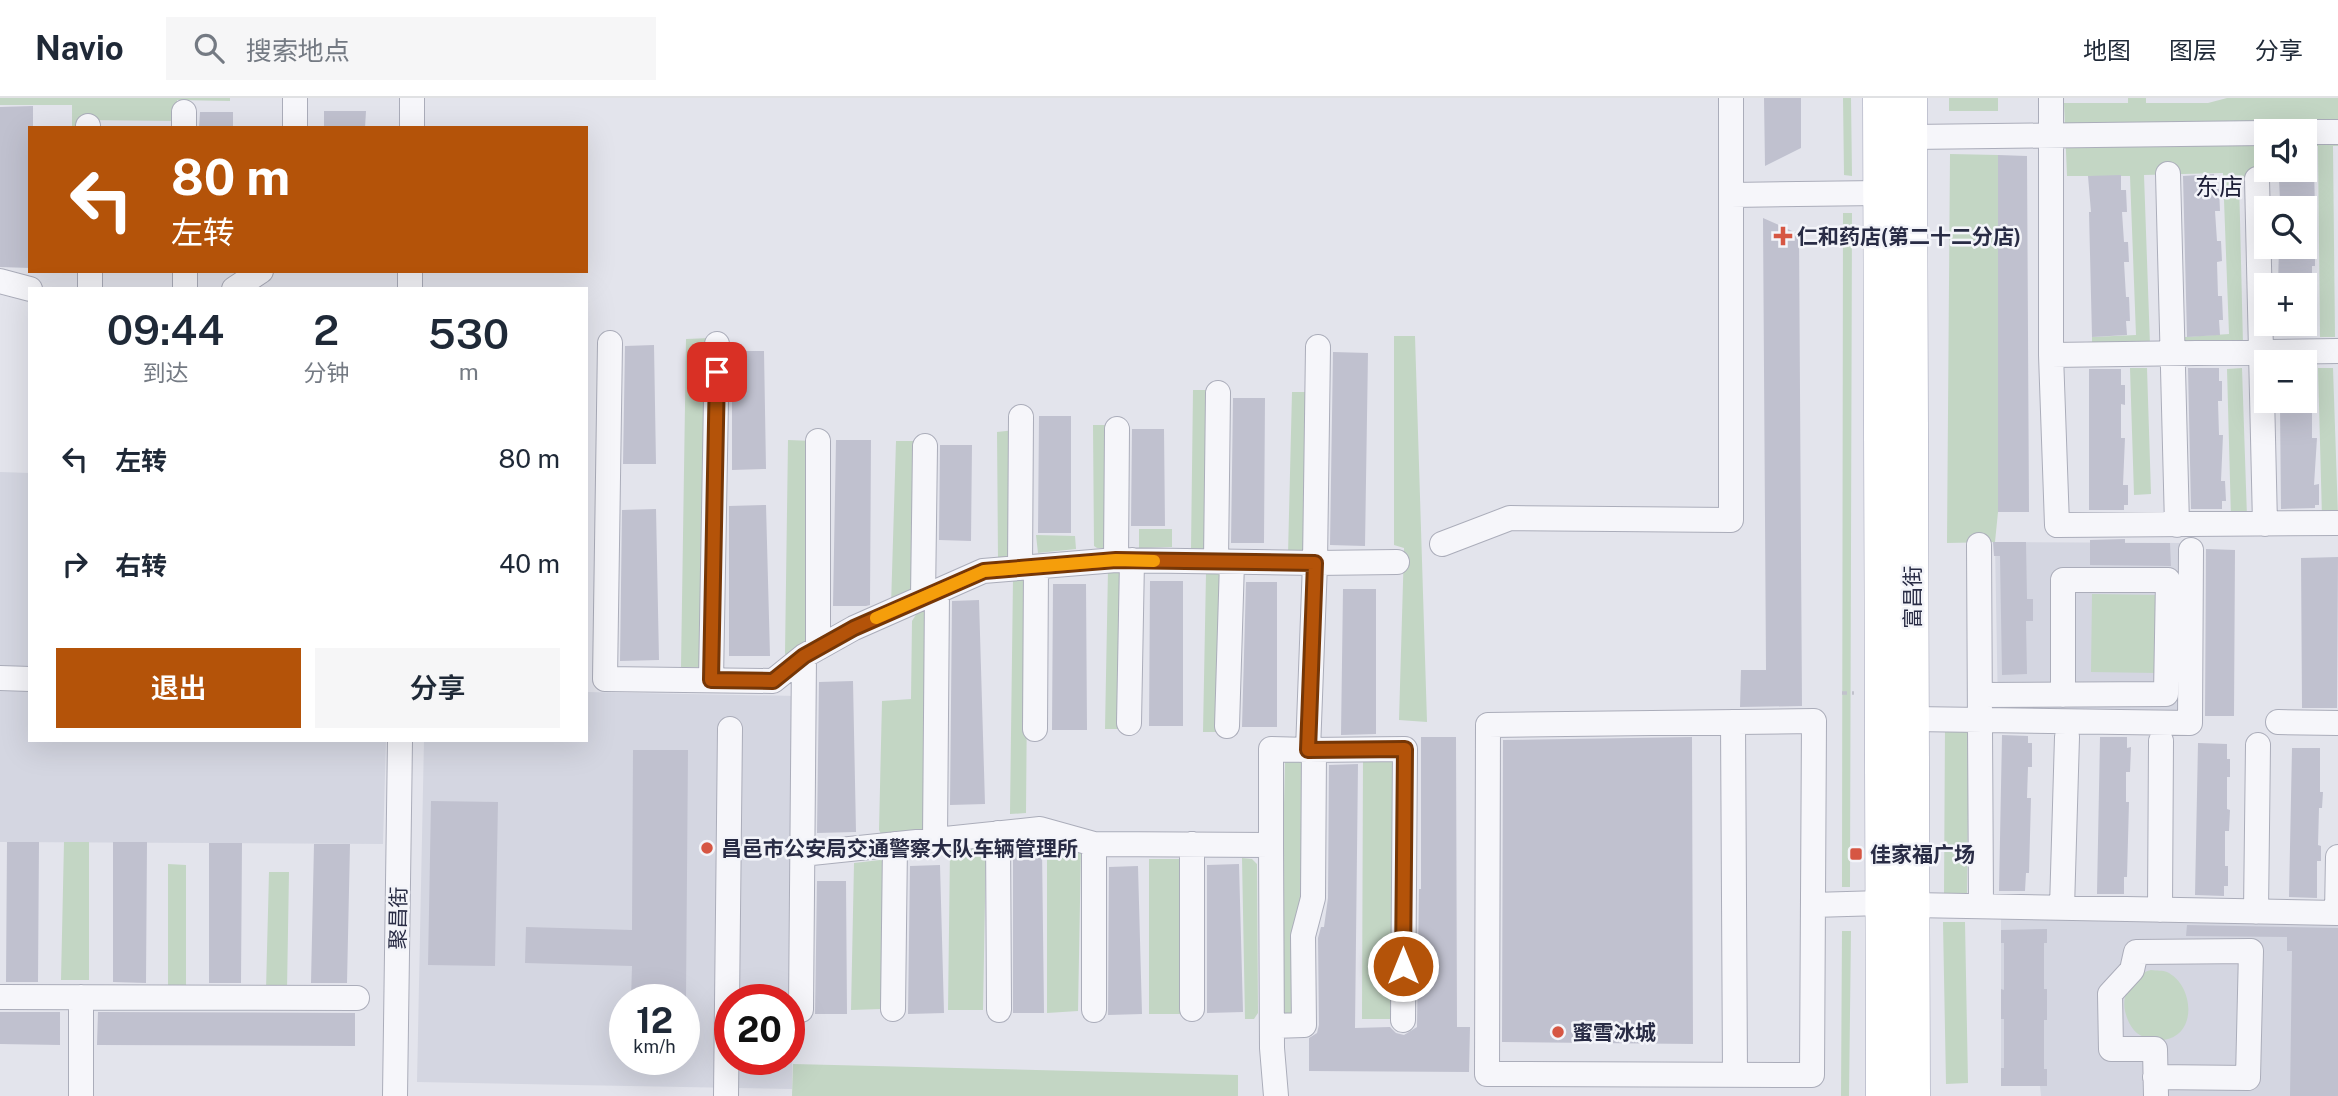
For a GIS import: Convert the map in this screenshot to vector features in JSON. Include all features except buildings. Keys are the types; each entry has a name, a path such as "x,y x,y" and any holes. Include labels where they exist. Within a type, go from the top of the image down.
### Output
{"main road":[{"name":"富昌街","path":"1879,98 1882,1096"},
{"name":"富昌街","path":"1911,98 1914,1096"}],"street":[{"path":"295,98 295,126"},
{"path":"412,98 412,126"},
{"path":"1442,544 1510,518 1731,520 1731,98"},
{"path":"2051,98 2051,355 2057,525 2338,523"},
{"path":"2317,132 2338,132"},
{"path":"1911,137 2254,133"},
{"path":"2168,174 2177,525"},
{"path":"2257,182 2261,350"},
{"path":"1731,195 1879,193"},
{"path":"236,287 258,273"},
{"path":"0,281 28,288"},
{"path":"610,343 605,679 773,681 811,652 854,628 984,571 1124,560 1397,562"},
{"path":"711,680 718,344"},
{"path":"1272,1026 1304,1025 1303,936 1313,898 1311,750 1318,347"},
{"path":"2317,351 2338,351"},
{"path":"2051,355 2254,352"},
{"path":"1218,393 1227,726"},
{"path":"2262,413 2264,524"},
{"path":"1021,416 1035,729"},
{"path":"1117,429 1129,723"},
{"path":"801,984 802,854 818,441"},
{"path":"925,446 935,840"},
{"path":"1979,545 1980,906"},
{"path":"1980,707 2190,723 2191,550"},
{"path":"1913,719 2063,695 2166,694 2168,579 2063,580 2063,695"},
{"path":"0,678 28,679"},
{"path":"1814,721 1812,1075 1487,1074 1488,725 1733,722 1814,721"},
{"path":"1733,722 1735,1075"},
{"path":"2278,722 2338,723"},
{"path":"726,1096 730,729"},
{"path":"2062,908 2067,737"},
{"path":"2160,910 2161,741"},
{"name":"聚昌街","path":"395,1096 400,742"},
{"path":"2256,912 2258,746"},
{"path":"1276,1096 1272,1026 1271,749 1405,749 1403,1020"},
{"path":"802,854 1040,829 1094,844 1270,845"},
{"path":"998,833 999,1010"},
{"path":"893,1009 895,844"},
{"path":"1094,844 1094,1010"},
{"path":"1192,844 1192,1009"},
{"path":"1913,905 2337,913 2338,857"},
{"path":"1813,905 1881,903"},
{"path":"2136,951 2250,951 2248,1077 2155,1086 2155,1049 2111,1049 2110,994 2132,970 2136,951"},
{"path":"0,997 357,998"},
{"path":"81,997 81,1096"}],"path":[{"path":"1842,693 1854,693"}],"shaded area":[{"path":"0,472 28,473 28,742 386,742 383,844 0,842"},
{"path":"1995,542 2184,543 2183,715 1998,712"},
{"path":"588,692 796,696 793,984 714,984 714,1075 792,1075 792,1089 417,1082 424,742 588,742"},
{"path":"2001,919 2338,924 2338,1096 2041,1096 2040,1086 2001,1086"}],"green space":[{"path":"0,98 230,98 230,101 177,100 176,126 171,126 171,121 81,120 81,126 72,126 72,105 0,105"},
{"path":"1843,98 1851,98 1852,176 1844,175"},
{"path":"1949,98 1998,98 1998,111 1949,111"},
{"path":"2128,98 2146,98 2146,103 2208,103 2227,98 2338,98 2338,146 2333,146 2335,337 2320,337 2317,119 2254,119 2254,179 2239,179 2243,344 2185,346 2185,337 2229,334 2223,173 2144,175 2150,345 2092,347 2092,337 2136,335 2130,176 2067,176 2064,103 2128,103"},
{"path":"1950,154 1998,155 1998,512 1995,542 1947,543"},
{"path":"1843,213 1852,213 1850,887 1842,887"},
{"path":"1394,336 1415,336 1427,722 1399,720 1404,548 1394,545"},
{"path":"711,338 707,667 681,667 686,339"},
{"path":"2130,368 2147,368 2151,494 2134,495"},
{"path":"2242,368 2247,517 2231,518 2227,369"},
{"path":"2318,368 2333,368 2338,516 2322,517"},
{"path":"1193,390 1211,390 1209,549 1191,549"},
{"path":"1292,392 1310,392 1306,555 1288,555"},
{"path":"1093,425 1112,425 1112,548 1094,546"},
{"path":"1015,430 1015,557 998,559 997,432"},
{"path":"788,440 813,441 811,646 790,658 785,654"},
{"path":"896,441 917,441 915,585 891,606"},
{"path":"1139,529 1172,529 1172,547 1139,548"},
{"path":"1036,535 1075,536 1076,549 1038,553"},
{"path":"1108,569 1127,570 1124,729 1105,729"},
{"path":"1206,573 1225,573 1222,732 1203,732"},
{"path":"1028,577 1026,813 1010,814 1013,578"},
{"path":"2092,594 2157,595 2157,673 2091,672"},
{"path":"932,602 931,829 881,834 882,701 911,699 912,621 922,605"},
{"path":"1945,726 1969,726 1967,894 1944,893"},
{"path":"1293,758 1307,758 1305,897 1295,1015 1279,1017 1285,762"},
{"path":"1363,759 1397,759 1395,1019 1362,1019"},
{"path":"64,842 89,842 89,980 61,980"},
{"path":"1047,843 1081,847 1078,1011 1047,1013"},
{"path":"986,847 983,1010 948,1010 950,848"},
{"path":"1242,858 1252,859 1257,864 1258,1013 1254,1019 1245,1019"},
{"path":"1149,859 1180,859 1180,1014 1149,1014"},
{"path":"884,861 881,1009 851,1010 854,863"},
{"path":"168,864 186,865 186,990 168,990"},
{"path":"269,872 289,872 287,990 266,990"},
{"path":"1943,922 1965,922 1968,1083 1946,1084"},
{"path":"1842,931 1851,931 1849,1096 1841,1096"},
{"path":"2151,970 2165,971 2176,978 2187,998 2187,1020 2183,1029 2164,1040 2139,1035 2130,1025 2125,1011 2125,998 2130,986 2139,976"},
{"path":"805,1064 1238,1075 1238,1096 792,1096 793,1075 805,1075"}],"slow traffic":[{"path":"876,618 984,571 1116,560 1154,561"}],"place":[{"name":"仁和药店(第二十二分店)","path":"1783,236"},
{"name":"昌邑市公安局交通警察大队车辆管理所","path":"707,848"},
{"name":"佳家福广场","path":"1856,854"},
{"name":"蜜雪冰城","path":"1558,1032"}],"district":[{"name":"东店","path":"2219,186"}],"route":[{"path":"717,372 711,680 773,681 804,656 854,628 984,571 1116,560 1315,563 1308,750 1405,749 1403,966"}]}
